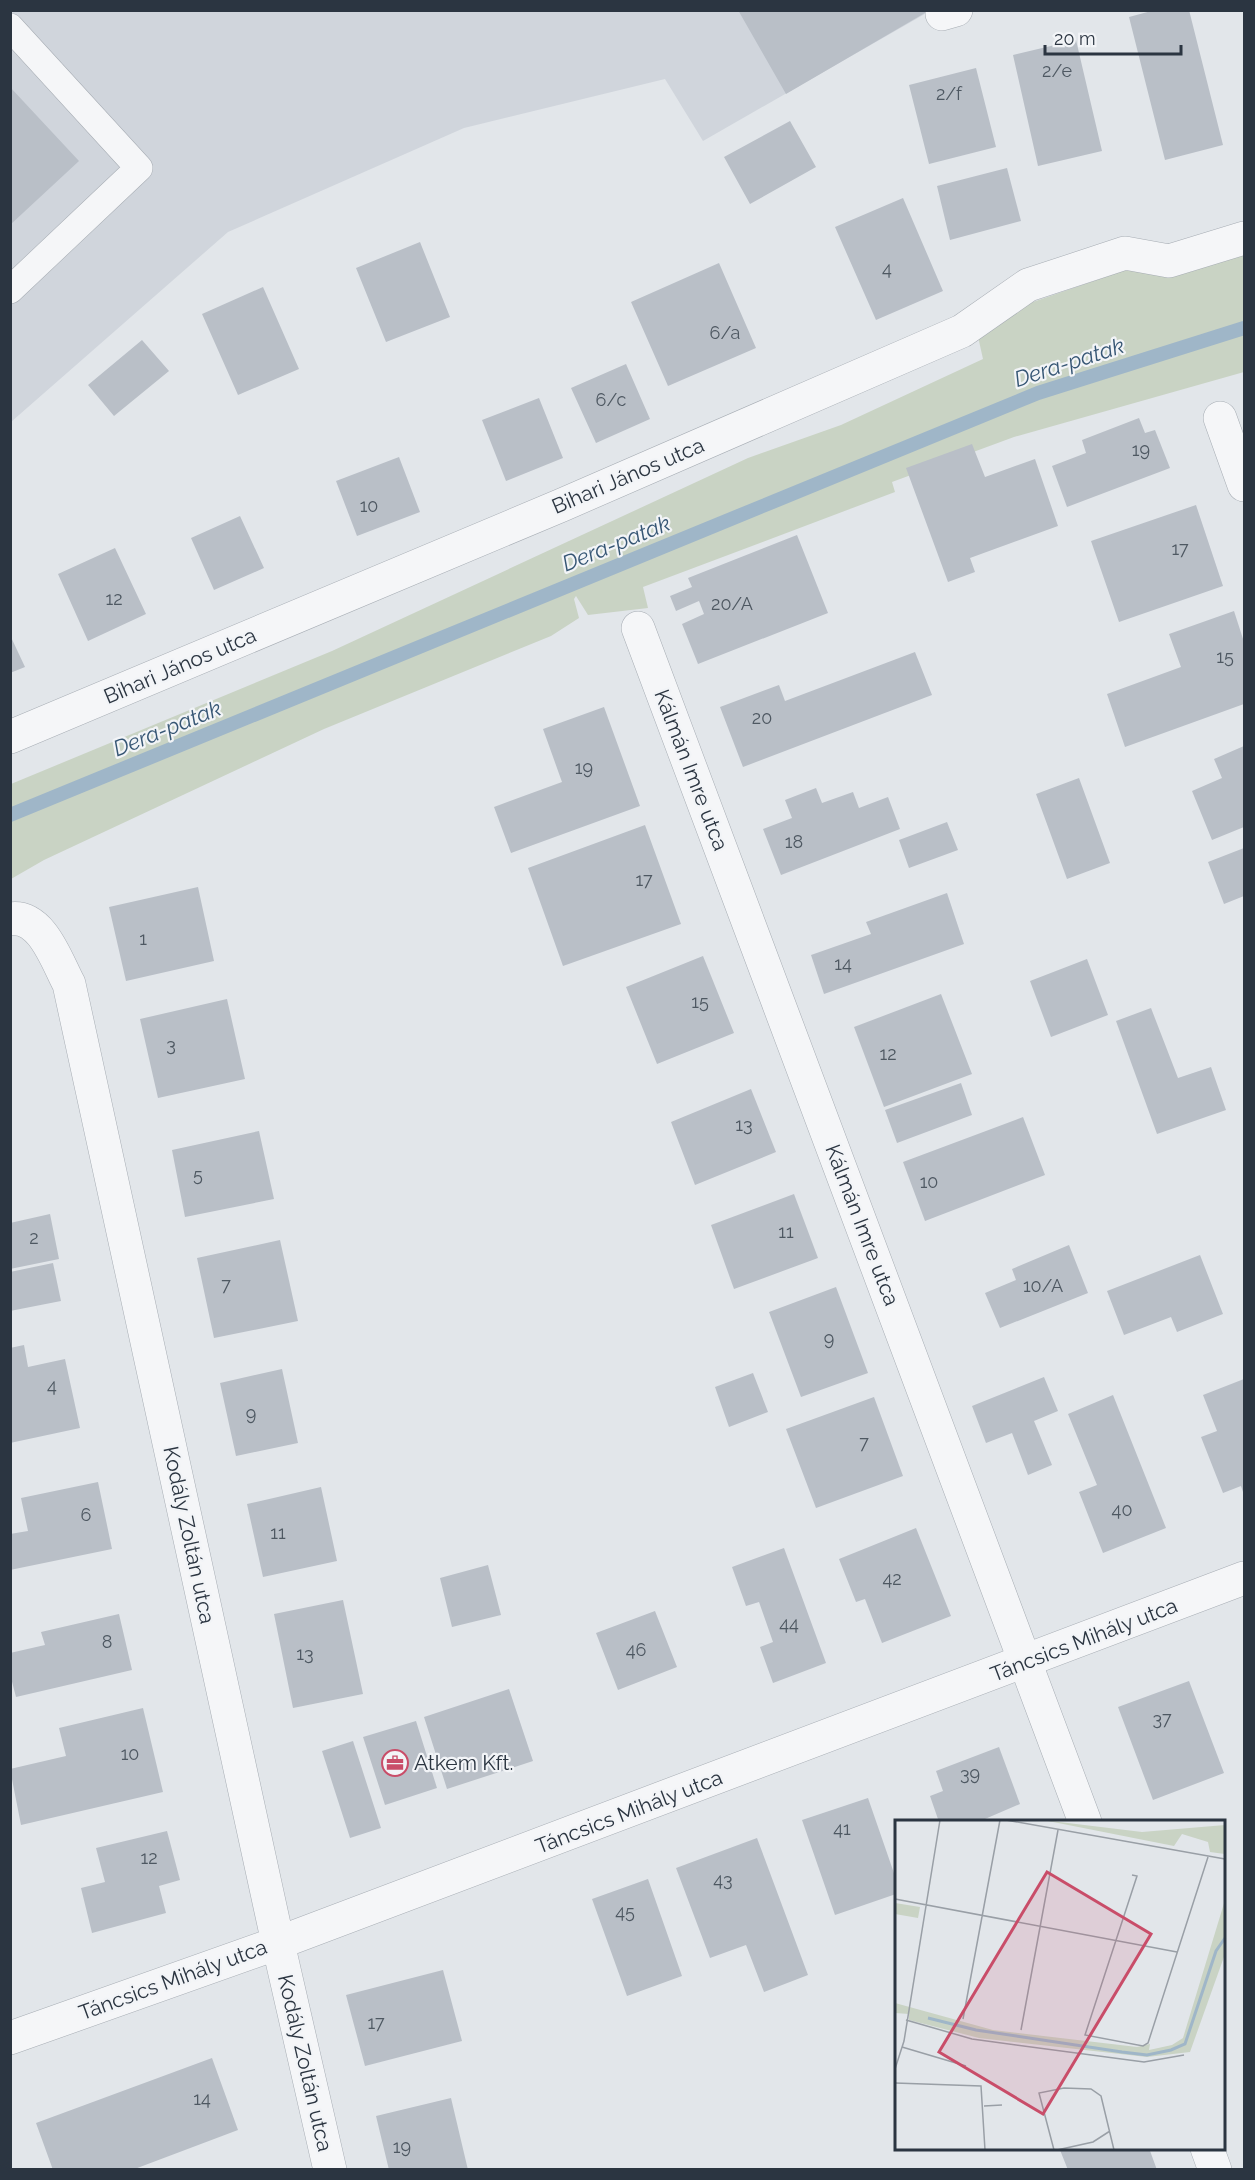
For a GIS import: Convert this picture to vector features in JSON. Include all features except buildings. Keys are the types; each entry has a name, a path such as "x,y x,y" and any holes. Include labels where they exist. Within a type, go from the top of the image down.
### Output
{"street":[{"name":"Bihari János utca","path":"10,737 562,505 962,331 1028,285 1125,253 1169,261 1245,238"},
{"path":"1220,418 1245,485"},
{"name":"Kálmán Imre utca","path":"638,628 1085,1820"},
{"name":"Kodály Zoltán utca","path":"15,918 39,930 69,984 278,1943 330,2169"},
{"name":"Táncsics Mihály utca","path":"10,2038 278,1943 1026,1663 1245,1578"},
{"path":"1208,2150 1215,2169"}],"lane":[{"path":"10,27 139,168 10,290"}],"shaded area":[{"path":"11,11 930,11 703,141 665,79 464,128 228,232 11,422"}],"green space":[{"path":"1244,248 1244,372 1014,437 892,482 895,492 643,587 648,608 588,615 576,596 574,599 579,618 551,636 324,729 44,860 11,879 11,784 332,651 748,458 841,425 983,359 977,332 1033,302 1128,269"}],"waterway":[{"name":"Dera-patak","path":"10,815 1038,393 1244,328"}],"place":[{"name":"Atkem Kft.","path":"395,1763"}]}
